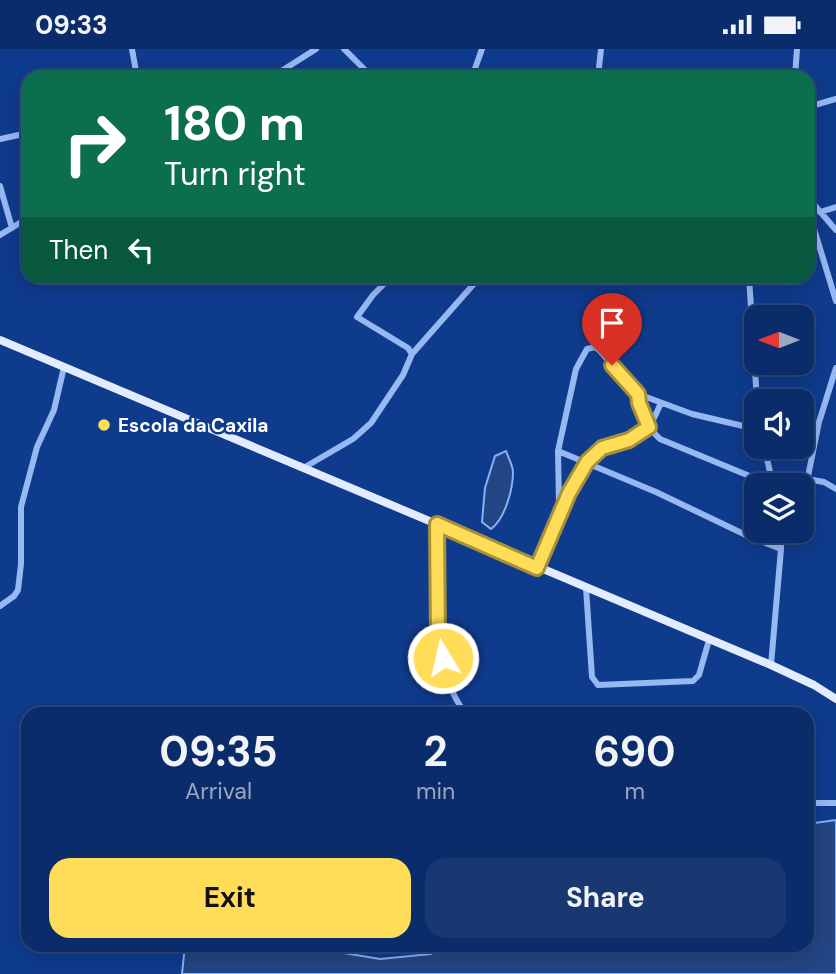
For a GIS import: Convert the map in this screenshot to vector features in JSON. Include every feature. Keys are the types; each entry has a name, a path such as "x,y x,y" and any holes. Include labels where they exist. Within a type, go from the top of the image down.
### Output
{"main road":[{"path":"0,340 771,665 814,685 836,699"}],"street":[{"path":"132,49 136,70"},
{"path":"283,70 316,49"},
{"path":"344,49 365,70"},
{"path":"474,70 482,49"},
{"path":"599,70 601,49"},
{"path":"796,70 797,49"},
{"path":"815,105 836,99"},
{"path":"0,139 21,134"},
{"path":"0,185 12,228"},
{"path":"815,207 836,230"},
{"path":"820,212 836,207"},
{"path":"0,235 21,222"},
{"path":"815,232 836,301"},
{"path":"384,284 357,317 408,348 412,354"},
{"path":"304,467 353,439 371,423 403,375 412,354 474,284"},
{"path":"749,284 756,389"},
{"path":"537,568 559,504 558,451 576,369 587,349 595,347 599,350 638,394 692,414 744,426"},
{"path":"0,605 18,590 21,507 37,447 54,411 64,367"},
{"path":"808,473 819,422 836,368"},
{"path":"638,394 649,427 660,439 744,474"},
{"path":"548,539 587,462 602,448 629,440 649,427 662,403"},
{"path":"558,451 781,549"},
{"path":"814,480 836,489"},
{"path":"559,504 569,493"},
{"path":"437,524 438,639 448,678 462,707"},
{"path":"771,665 781,543"},
{"path":"586,588 592,677 598,685 693,681 699,675 709,641"},
{"path":"814,803 836,803"}],"water":[{"path":"506,451 513,470 512,487 504,511 491,529 482,522 485,488 495,456"},
{"path":"836,820 836,974 182,974 184,952 343,952 380,959 435,952 814,952 814,823"}],"place":[{"name":"Escola da Caxila","path":"104,425"}],"route":[{"path":"443,658 438,639 437,524 537,568 569,493 587,462 607,445 629,440 649,427 638,394 612,365"}]}
